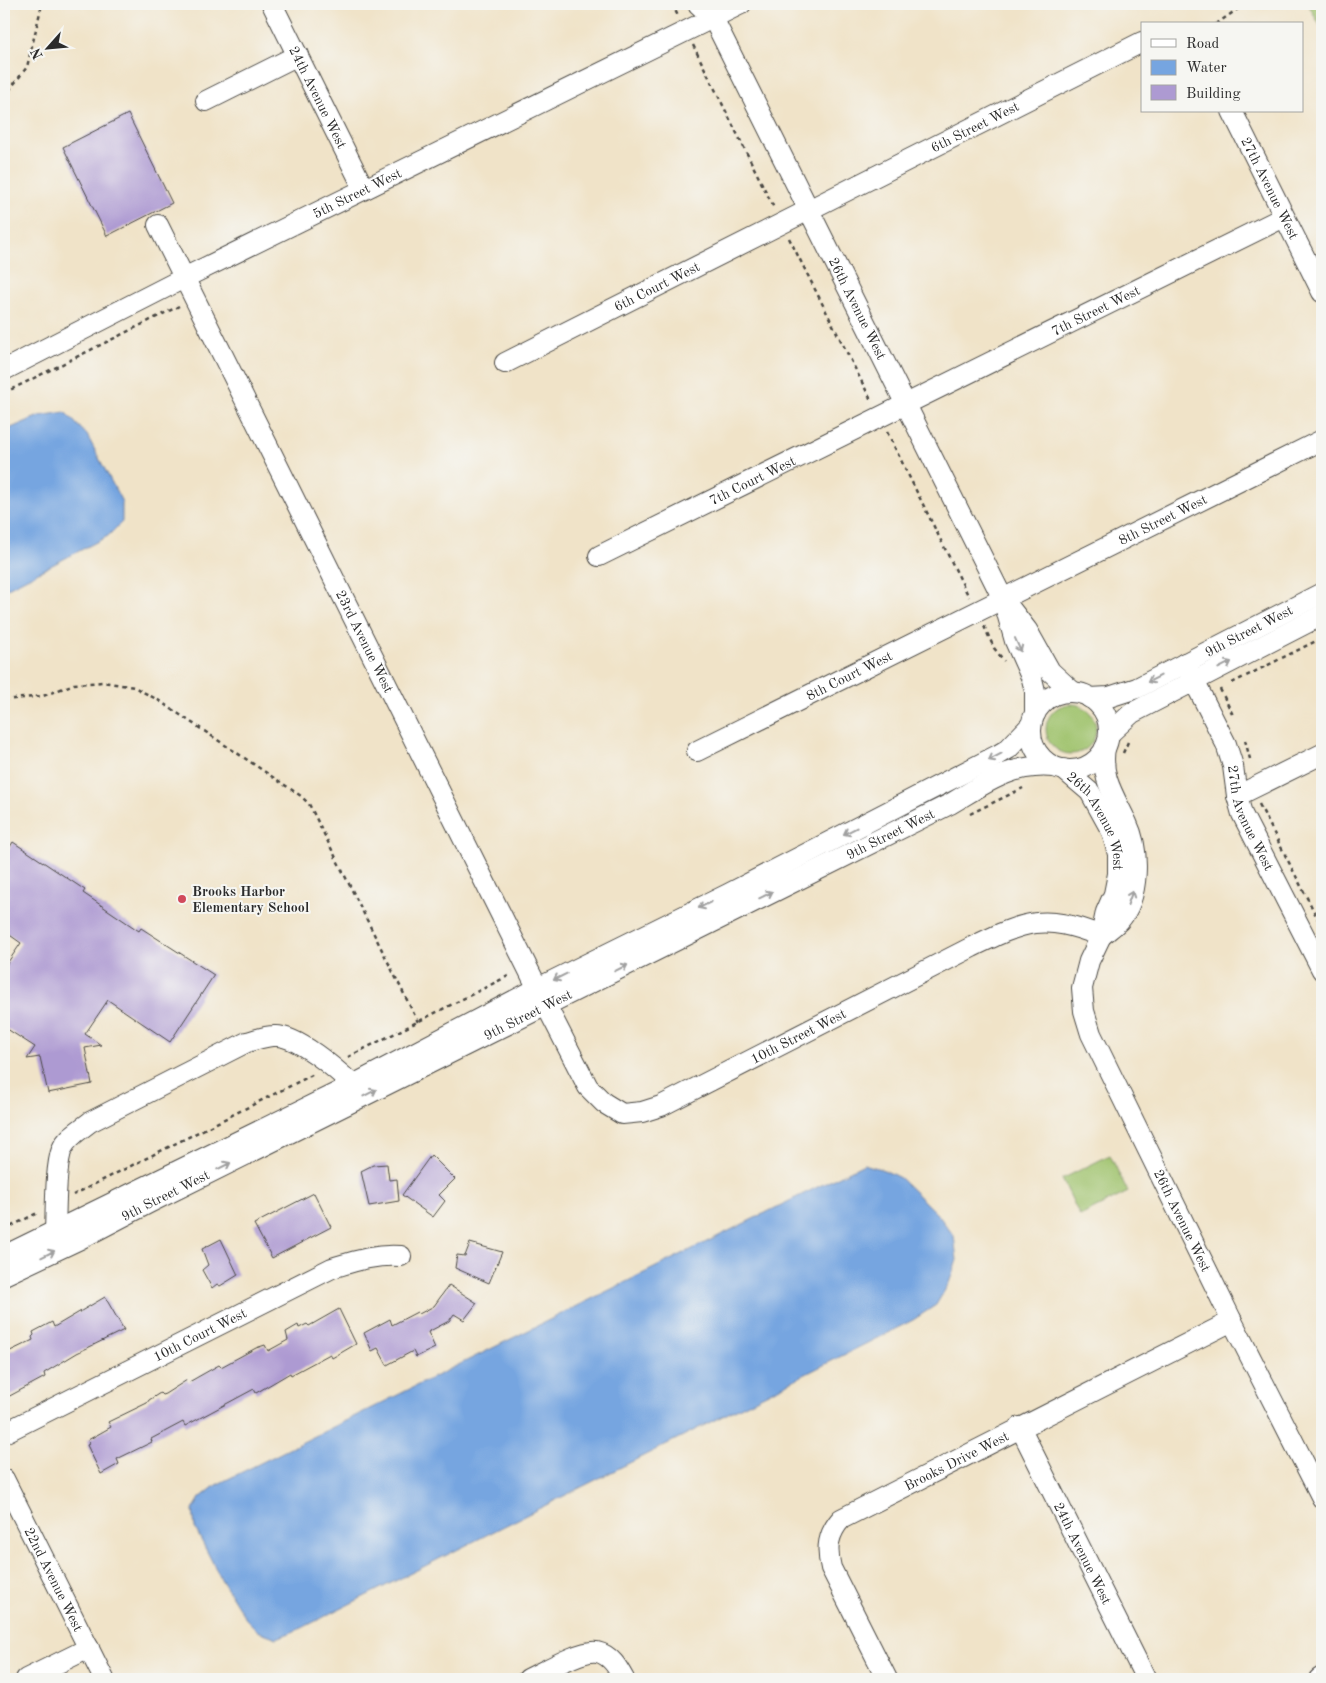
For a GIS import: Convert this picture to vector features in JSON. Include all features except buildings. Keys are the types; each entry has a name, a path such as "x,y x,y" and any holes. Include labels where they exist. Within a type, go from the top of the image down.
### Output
{"street":[{"name":"24th Avenue West","path":"272,4 364,189"},
{"name":"26th Avenue West","path":"698,4 712,11 1003,599 1015,641 1032,679 1035,691 1033,720"},
{"name":"5th Street West","path":"4,370 184,278 686,31 712,11 740,4"},
{"name":"6th Street West","path":"809,210 1141,43"},
{"path":"206,101 298,55"},
{"name":"27th Avenue West","path":"1232,112 1322,292"},
{"name":"6th Court West","path":"505,363 650,288 809,210"},
{"name":"7th Street West","path":"906,404 1284,218"},
{"name":"23rd Avenue West","path":"158,225 542,997"},
{"name":"7th Court West","path":"599,556 906,404"},
{"name":"8th Street West","path":"1003,599 1322,440"},
{"name":"9th Street West","path":"1112,746 1132,713 1190,672 1322,593"},
{"name":"26th Avenue West","path":"1003,599 1027,630 1050,671 1081,695"},
{"name":"8th Court West","path":"697,751 1003,599"},
{"name":"9th Street West","path":"1081,695 1109,697 1190,672 1322,615"},
{"name":"27th Avenue West","path":"1190,672 1226,744 1233,766 1237,796 1242,814 1322,970"},
{"path":"1061,693 1081,695 1098,704 1105,713 1112,746 1083,768 1073,770 1059,768 1044,760 1036,750 1032,738 1033,720 1041,705 1050,697 1061,693"},
{"name":"9th Street West","path":"4,1275 80,1239 149,1203 542,997 719,898 998,756 1008,749 1033,720"},
{"name":"26th Avenue West","path":"1101,936 1120,920 1130,900 1136,880 1134,843 1107,783 1104,771 1112,746"},
{"path":"1237,796 1322,754"},
{"name":"9th Street West","path":"4,1256 353,1085 950,804 1000,775 1017,768 1030,766 1059,768"},
{"name":"26th Avenue West","path":"1059,768 1090,792 1112,832 1118,854 1118,874 1114,894 1106,912 1101,936 1089,962 1082,988 1084,1011 1091,1034 1232,1322 1322,1498"},
{"name":"10th Street West","path":"542,997 588,1087 604,1103 622,1114 642,1112 661,1106 1003,932 1023,925 1048,922 1080,927 1101,936"},
{"path":"55,1232 59,1167 62,1149 70,1137 90,1122 247,1042 275,1036 292,1040 332,1065 353,1085"},
{"name":"10th Court West","path":"4,1433 332,1268 366,1257 401,1256"},
{"name":"Brooks Drive West","path":"887,1679 831,1568 828,1555 828,1541 835,1526 847,1514 1232,1322"},
{"name":"24th Avenue West","path":"1020,1427 1146,1679"},
{"name":"22nd Avenue West","path":"4,1479 104,1679"},
{"path":"26,1679 89,1648"},
{"path":"528,1679 564,1661 582,1654 597,1652 610,1658 624,1679"}],"path":[{"path":"4,97 26,67 42,4"},
{"path":"672,4 972,602"},
{"path":"1219,22 1245,4"},
{"path":"4,393 179,306"},
{"path":"982,621 994,648 1007,665"},
{"path":"1228,684 1322,638"},
{"path":"4,700 43,696 74,684 102,682 134,687 158,700 301,796 309,804 418,1022"},
{"path":"1112,746 1130,737"},
{"path":"964,817 1026,786"},
{"path":"1257,798 1322,927"},
{"path":"4,1230 514,973"}],"green space":[{"path":"1308,4 1322,4 1322,29"},
{"path":"1071,704 1080,706 1091,715 1096,729 1094,738 1085,749 1071,754 1062,752 1051,743 1046,729 1048,720 1057,709"},
{"path":"1110,1155 1128,1192 1080,1216 1062,1179"}],"water":[{"path":"65,412 87,435 122,502 122,522 108,536 4,590 4,431 39,416"},
{"path":"864,1164 884,1170 900,1178 939,1216 954,1236 957,1260 949,1283 936,1305 913,1320 302,1628 277,1638 258,1631 246,1619 221,1579 195,1528 193,1510 200,1498 216,1485"}],"place":[{"name":"Brooks Harbor Elementary School","path":"182,899"}]}
